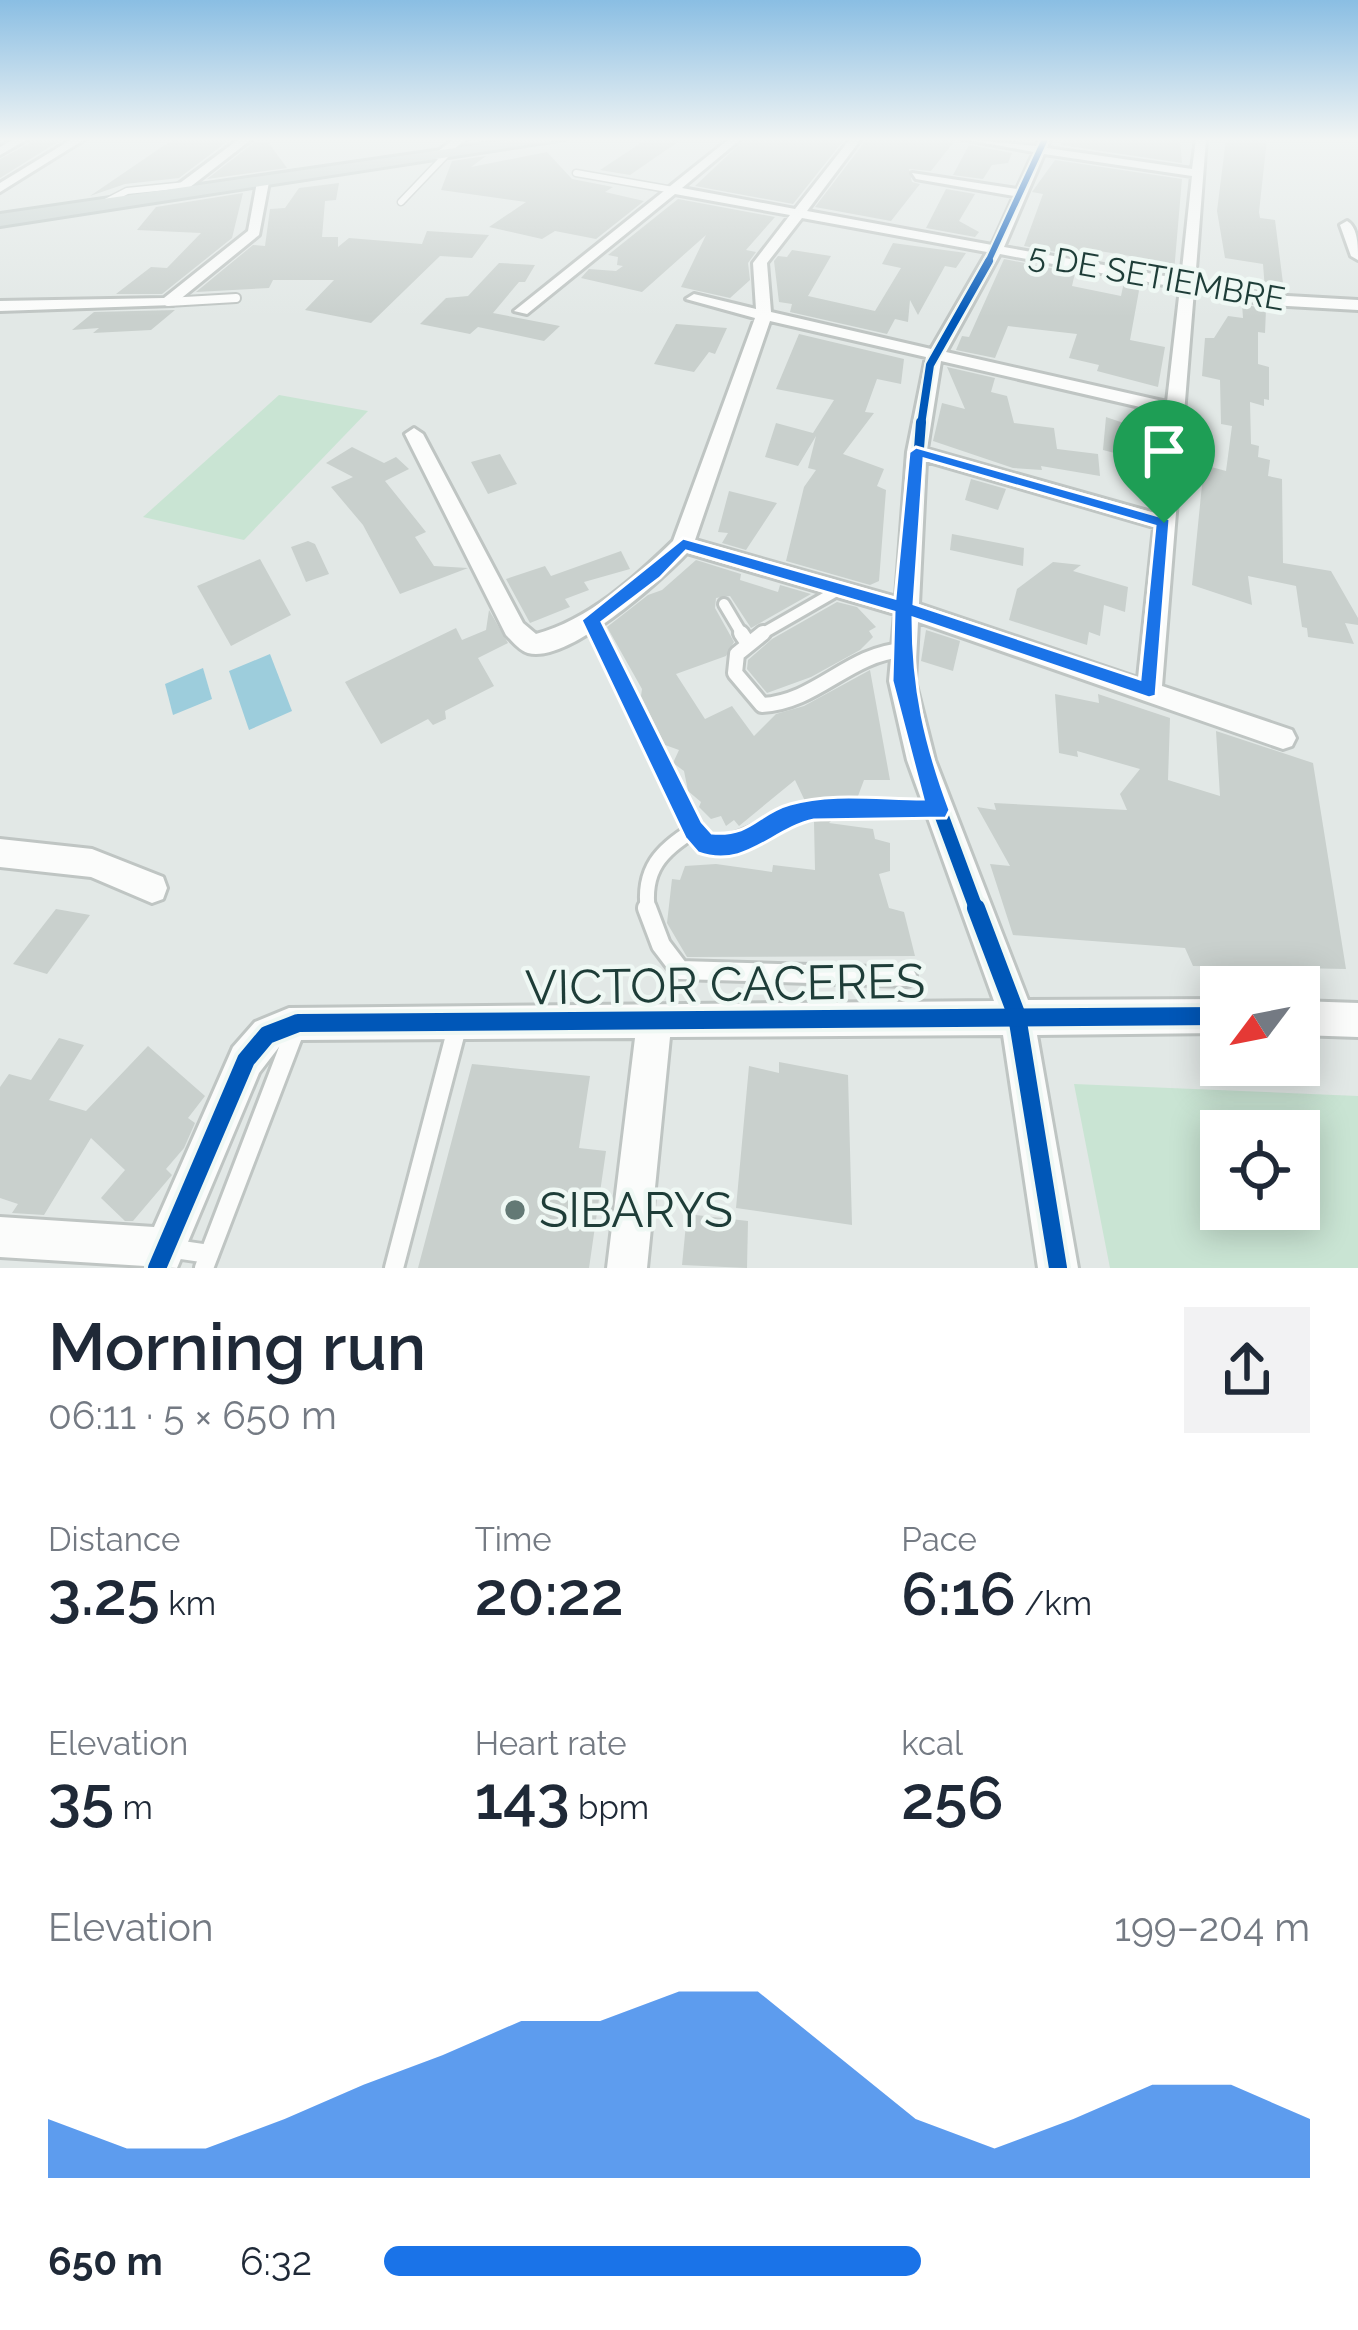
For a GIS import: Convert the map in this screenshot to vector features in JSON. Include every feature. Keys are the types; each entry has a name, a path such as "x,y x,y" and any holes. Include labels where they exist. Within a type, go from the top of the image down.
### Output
{"main road":[{"path":"0,220 138,198"}],"street":[{"path":"0,306 168,302 254,232 260,198"},
{"path":"522,311 664,198"},
{"name":"5 DE SETIEMBRE","path":"720,198 1270,300 1358,305"},
{"path":"414,434 514,629 532,645 554,642 591,620 654,573 683,544 764,315 760,262 809,198"},
{"path":"1017,198 994,249 934,353 916,452 902,681 920,760 1017,1016 1058,1268"},
{"path":"1149,690 1197,198"},
{"path":"1347,225 1358,256"},
{"path":"694,299 1177,410"},
{"path":"916,452 1164,523"},
{"path":"683,544 904,608 1283,738"},
{"path":"0,853 92,863 152,889"},
{"name":"VICTOR CACERES","path":"298,1023 1200,1016"},
{"path":"1320,1019 1358,1020"},
{"path":"627,1268 655,1022"},
{"path":"0,1237 162,1258 246,1060 257,1041 272,1029 298,1023"}],"lane":[{"path":"401,202 404,198"},
{"path":"168,302 236,298"},
{"path":"840,589 747,641 737,654 735,673 762,705 788,707 870,652 903,650"},
{"path":"724,604 747,641"},
{"path":"591,620 694,830 706,844 730,846 756,839 788,815 814,809 938,810"},
{"path":"694,830 663,850 651,868 646,913 660,949 680,970 907,977"},
{"path":"162,1258 206,1261 298,1023"},
{"path":"394,1268 459,1023"}],"green space":[{"path":"279,395 368,411 244,540 143,517"},
{"path":"1074,1084 1358,1096 1358,1268 1110,1268"}],"water":[{"path":"270,654 292,711 249,730 229,671"},
{"path":"203,668 212,699 173,715 165,684"}],"building":[{"path":"242,198 232,238 162,294 116,294 151,267 167,268 201,233 137,230 156,207"},
{"path":"292,198 336,198 325,201 322,237 338,237 338,247 349,238 422,244 427,231 489,235 472,258 440,256 371,323 305,310 334,280 273,280 269,288 196,292 253,245 265,246 270,209 285,208"},
{"path":"499,198 644,201 596,239 555,231 542,239 489,227 526,202"},
{"path":"761,198 798,198 793,204"},
{"path":"822,198 909,198 891,221 815,207"},
{"path":"941,198 973,198 959,221 979,232 975,237 926,228"},
{"path":"1041,198 1180,198 1174,272 1128,265 1130,256 1087,249 1078,256 1024,246"},
{"path":"1219,198 1261,198 1260,218 1275,220 1284,291 1265,290 1263,264 1225,258"},
{"path":"678,199 775,217 746,250 756,252 748,263 750,280 730,298 681,287 706,235 642,292 581,278 589,269 616,271 623,266 617,265 618,257 608,255"},
{"path":"893,243 966,253 956,268 945,266 918,315 910,300 908,322 895,319 887,334 790,312 792,304 779,302 774,261 792,250 831,256 808,296 875,311 901,268 882,264"},
{"path":"1004,259 1075,273 1072,286 1121,296 1124,282 1140,285 1130,340 1165,347 1158,387 1097,371 1099,365 1069,358 1077,334 1008,326 995,358 956,350 962,336 969,337"},
{"path":"499,263 535,265 525,282 519,282 493,313 560,326 544,341 478,327 470,334 420,324 446,298 468,296"},
{"path":"1242,304 1266,309 1265,333 1258,332 1258,364 1269,367 1269,400 1264,399 1264,406 1250,402 1251,444 1259,446 1258,457 1270,460 1268,476 1282,479 1283,563 1331,571 1358,618 1358,625 1345,623 1354,644 1308,637 1296,586 1248,576 1252,605 1192,585 1204,465 1226,471 1232,426 1221,424 1220,380 1202,376 1205,338 1214,338 1228,316 1243,318"},
{"path":"175,310 151,330 72,330 94,312"},
{"path":"676,324 727,328 715,354 709,352 694,372 654,364"},
{"path":"799,334 904,359 901,384 877,379 865,412 874,413 843,454 884,469 877,486 886,490 879,581 870,585 786,561 804,487 816,470 808,468 816,436 798,466 765,457 776,423 813,433 834,400 776,389"},
{"path":"947,367 995,378 991,392 1007,396 1014,423 1054,428 1057,449 1098,454 1100,476 1041,466 1042,470 1013,468 933,441 942,403 965,409"},
{"path":"1106,417 1156,434 1149,462 1103,450"},
{"path":"352,447 384,463 396,457 409,469 385,481 426,532 415,537 434,566 468,568 400,594 363,525 331,487 353,477 326,463"},
{"path":"500,454 517,484 488,494 471,462"},
{"path":"971,479 1006,489 998,510 965,500"},
{"path":"729,491 777,503 746,550 722,543 728,533 718,532"},
{"path":"952,534 1024,548 1023,566 950,550"},
{"path":"308,541 315,544 329,574 306,582 291,547"},
{"path":"621,551 630,569 584,582 589,590 565,599 570,607 530,623 506,579 545,566 551,576"},
{"path":"260,559 291,615 231,646 197,586"},
{"path":"696,560 778,592 780,585 811,594 751,628 730,596 716,598 715,608 734,642 726,656 676,674 705,719 732,706 754,736 776,714 804,706 870,670 890,780 864,780 858,796 805,801 795,780 739,826 734,820 726,826 721,816 711,819 699,807 701,802 688,791 684,771 673,763 679,750 665,745 642,689 607,627"},
{"path":"1053,562 1081,565 1073,571 1128,587 1125,612 1104,605 1100,636 1089,632 1087,645 1009,620 1017,589"},
{"path":"837,602 857,607 876,627 869,631 873,637 860,650 811,677 767,693 747,669 748,660 772,639"},
{"path":"489,610 508,643 478,658 494,686 445,711 446,719 433,725 428,719 381,744 345,682 456,628 462,640 486,630"},
{"path":"926,630 960,641 953,671 921,661"},
{"path":"1055,694 1099,703 1098,694 1170,718 1168,780 1220,796 1216,731 1313,763 1346,969 1193,966 1185,948 1013,935 990,864 1010,866 977,807 996,810 994,803 1127,810 1120,794 1140,769 1077,751 1078,757 1059,753"},
{"path":"833,819 829,823 873,829 875,839 890,843 890,871 879,874 889,908 904,912 915,956 687,957 667,923 672,879 680,880 685,866 716,864 772,872 773,865 815,870 814,822"},
{"path":"56,909 90,915 47,974 13,964"},
{"path":"59,1038 84,1045 49,1100 86,1111 148,1046 205,1096 188,1118 195,1123 184,1148 166,1169 172,1175 133,1221 125,1221 101,1198 125,1170 91,1138 44,1215 12,1213 18,1204 0,1198 0,1087 9,1074 31,1080"},
{"path":"779,1062 848,1075 852,1225 736,1208 749,1066 779,1073"},
{"name":"SIBARYS","path":"472,1064 590,1076 579,1148 606,1151 589,1268 418,1268"},
{"path":"687,1214 748,1221 747,1268 682,1265"}],"cycle path":[{"path":"1019,198 1000,242 930,365 917,452 902,681 921,760 1017,1016 1058,1268"},
{"path":"157,1268 246,1060 267,1035 298,1023 1200,1016"}],"place":[{"name":"SIBARYS","path":"515,1210"}],"route":[{"path":"1164,523 916,452 904,608 683,544 654,573 591,620 694,830 706,844 730,846 756,839 788,815 814,809 938,810 920,760 902,681 904,608 1149,690 1164,523"}]}
